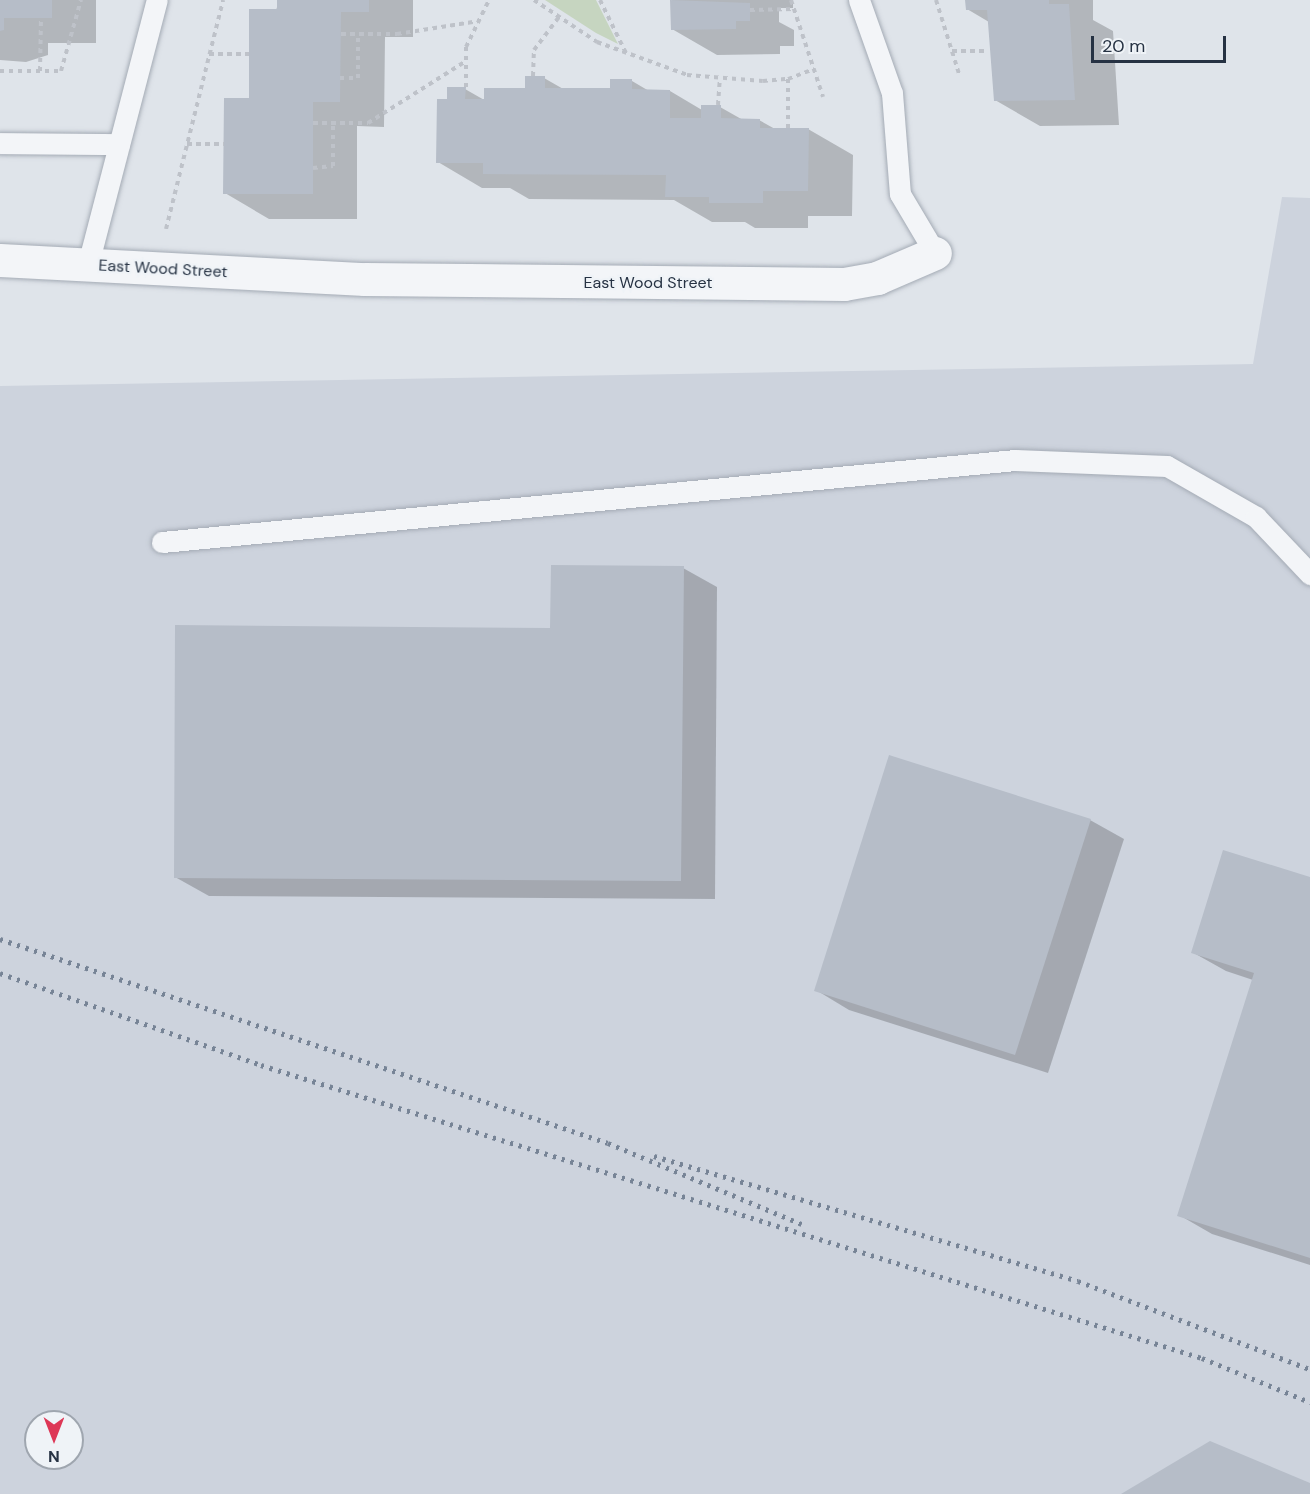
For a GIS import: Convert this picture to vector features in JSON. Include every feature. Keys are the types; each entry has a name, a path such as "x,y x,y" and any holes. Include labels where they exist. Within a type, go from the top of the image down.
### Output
{"street":[{"name":"East Wood Street","path":"0,260 365,279 844,284 877,278 935,253"}],"lane":[{"name":"East Wood Street","path":"88,264 157,0"},
{"name":"East Wood Street","path":"859,0 892,93 900,194 935,253"},
{"path":"0,143 119,144"},
{"path":"162,542 1015,460 1167,466 1256,517 1310,574"}],"path":[{"path":"0,71 61,71 81,0"},
{"path":"164,236 223,0"},
{"path":"466,87 466,47 489,0"},
{"path":"534,0 627,56 687,75 720,79 788,79 814,69"},
{"path":"600,0 627,56"},
{"path":"791,0 824,97"},
{"path":"936,0 959,74"},
{"path":"750,10 794,9"},
{"path":"533,76 534,50 559,17"},
{"path":"40,71 41,18"},
{"path":"341,34 397,34 479,21"},
{"path":"340,78 358,78 358,34"},
{"path":"952,51 987,51"},
{"path":"209,54 249,54"},
{"path":"313,123 368,123 466,61"},
{"path":"718,105 720,79"},
{"path":"788,79 788,128"},
{"path":"313,168 333,166 333,123"},
{"path":"187,144 224,144"}],"shaded area":[{"path":"1282,197 1310,198 1310,1494 0,1494 0,386 1253,364"}],"green space":[{"path":"545,0 596,0 618,44 596,33"}],"building":[{"path":"0,0 52,0 52,18 4,18 4,30 0,31"},
{"path":"277,0 369,0 369,12 341,12 340,102 313,102 313,194 223,194 224,98 249,98 249,9 277,9"},
{"path":"670,0 750,3 750,21 736,21 736,29 671,30"},
{"path":"965,0 1049,0 1049,4 1069,4 1075,100 994,101 987,10 966,10"},
{"path":"525,76 545,76 545,88 610,88 610,79 632,79 632,89 670,90 670,118 701,118 701,105 721,105 721,118 760,119 760,128 809,128 808,191 763,191 763,203 709,203 709,197 665,197 666,175 483,174 483,163 436,163 437,99 447,99 447,87 466,87 465,99 484,99 484,88 525,88"},
{"path":"551,565 684,566 681,881 174,878 175,625 550,628"},
{"path":"889,755 1091,819 1015,1055 814,991"},
{"path":"1223,850 1310,877 1310,1258 1177,1216 1254,973 1191,953"},
{"path":"1210,1441 1310,1483 1310,1494 1121,1494"}],"railway":[{"path":"0,939 608,1143 802,1224"},
{"path":"0,973 261,1065 1202,1358 1310,1402"},
{"path":"654,1156 1078,1281 1310,1369"}]}
